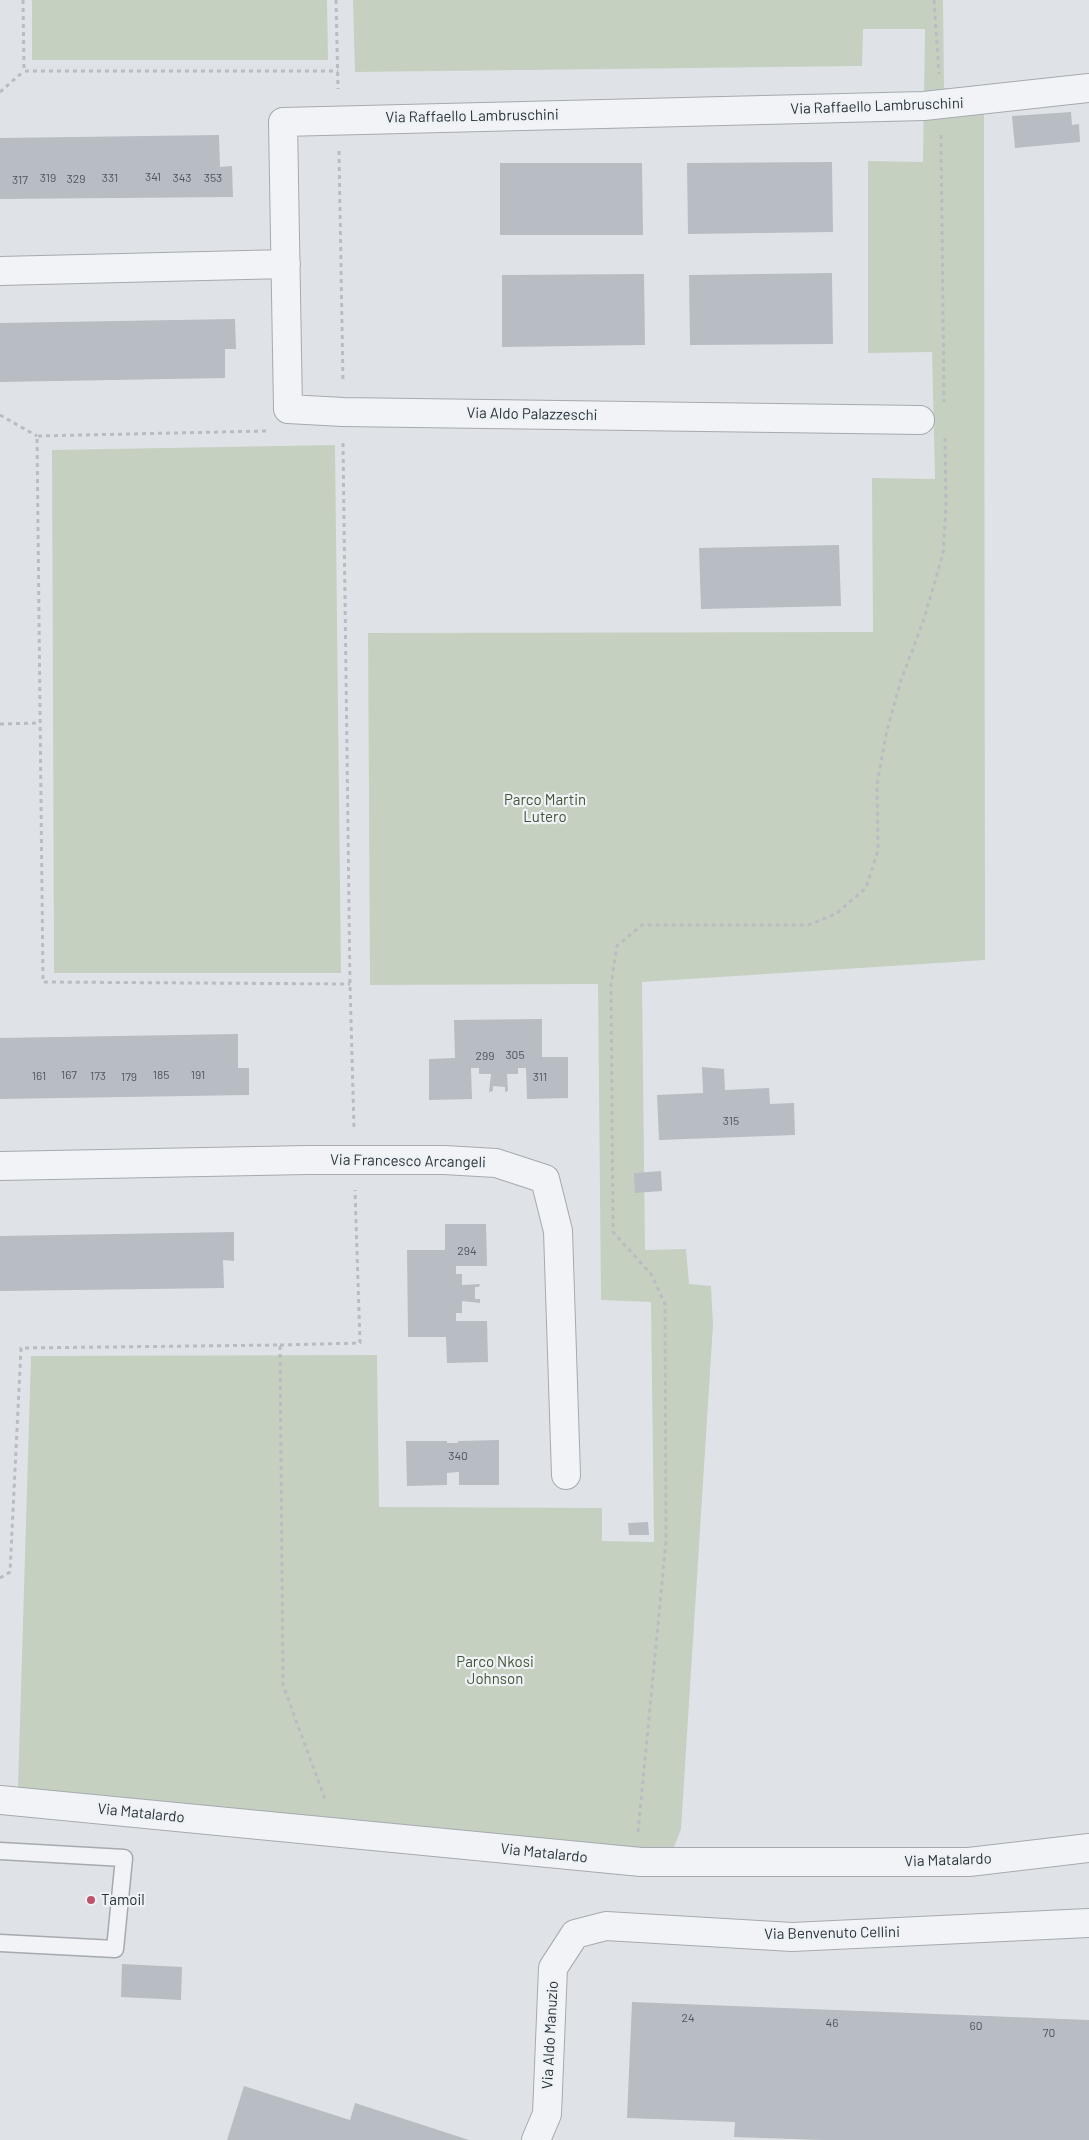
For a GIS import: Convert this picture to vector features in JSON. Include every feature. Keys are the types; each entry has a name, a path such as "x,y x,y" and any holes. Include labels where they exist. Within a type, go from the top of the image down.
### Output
{"street":[{"name":"Via Raffaello Lambruschini","path":"286,264 283,122 339,119 940,105 1089,88"},
{"name":"Via Aldo Palazzeschi","path":"286,264 288,409 343,412 936,420"},
{"path":"0,271 286,264"},
{"name":"Via Francesco Arcangeli","path":"0,1166 444,1160 496,1163 545,1179 558,1231 566,1475"},
{"name":"Via Matalardo","path":"0,1800 635,1862 969,1862 1089,1848"},
{"name":"Via Benvenuto Cellini","path":"575,1934 606,1926 792,1937 1089,1922"},
{"name":"Via Aldo Manuzio","path":"536,2140 547,2114 553,1968 575,1934"}],"lane":[{"path":"0,1851 124,1858 115,1949 0,1944"}],"path":[{"path":"23,0 24,71"},
{"path":"0,1578 10,1572 21,1348 360,1343 350,984 336,0"},
{"path":"635,1862 643,1763 666,1541 665,1304 651,1274 613,1232 612,984 617,946 642,925 809,925 837,913 866,888 878,850 877,784 888,730 901,680 923,622 943,554 946,507 936,420 940,105 934,0"},
{"path":"0,92 24,71 338,71"},
{"path":"0,415 37,436 274,431"},
{"path":"37,436 42,982 350,984"},
{"path":"0,724 40,723"},
{"path":"280,1345 282,1685 338,1833"}],"green space":[{"path":"32,0 327,0 328,60 32,60"},
{"path":"353,0 943,0 944,88 984,100 985,960 642,982 645,1250 686,1249 689,1284 711,1286 713,1325 681,1829 672,1852 18,1788 31,1356 377,1355 379,1507 602,1508 602,1541 654,1542 651,1302 601,1300 598,984 370,985 368,633 873,632 872,478 935,479 932,352 868,353 868,161 923,162 925,29 863,29 862,66 355,72"},
{"path":"335,445 341,973 54,973 52,450"}],"building":[{"path":"1071,112 1072,125 1079,124 1080,142 1015,148 1012,116"},
{"path":"219,135 220,167 232,166 233,197 0,199 0,138"},
{"path":"832,162 833,232 688,234 687,163"},
{"path":"500,163 642,163 643,235 500,235"},
{"path":"832,273 833,344 690,345 689,275"},
{"path":"644,274 645,345 502,347 502,275"},
{"path":"235,319 236,349 225,349 225,378 0,382 0,323"},
{"path":"839,545 841,606 701,609 699,548"},
{"path":"542,1019 542,1057 568,1057 568,1098 527,1099 526,1068 518,1068 518,1074 507,1074 508,1091 505,1092 505,1087 493,1086 493,1091 489,1092 491,1074 479,1074 479,1068 471,1068 472,1099 429,1100 429,1059 455,1058 454,1020"},
{"path":"238,1034 238,1068 249,1068 249,1095 0,1099 0,1038"},
{"path":"702,1067 724,1069 725,1090 769,1088 770,1104 794,1103 795,1135 659,1140 657,1095 703,1093"},
{"path":"661,1171 662,1191 635,1193 634,1173"},
{"path":"445,1224 486,1224 487,1266 456,1266 456,1274 462,1274 462,1285 480,1284 479,1287 475,1287 475,1299 480,1299 480,1303 462,1301 462,1313 456,1313 456,1321 487,1321 488,1362 447,1363 446,1337 408,1337 407,1250 445,1250"},
{"path":"234,1232 234,1261 223,1260 224,1288 0,1291 0,1236"},
{"path":"499,1440 499,1485 459,1485 459,1472 447,1473 447,1485 407,1486 406,1441 447,1441 447,1443 458,1443 458,1441"},
{"path":"648,1522 649,1535 629,1535 628,1523"},
{"path":"122,1964 182,1967 181,2000 121,1997"},
{"path":"632,2002 1089,2020 1089,2140 822,2140 734,2137 735,2122 627,2118"},
{"path":"244,2086 350,2120 355,2103 469,2140 227,2140"}],"place":[{"name":"Tamoil","path":"91,1900"}],"park label":[{"name":"Parco Martin Lutero","path":"545,808"},
{"name":"Parco Nkosi Johnson","path":"495,1670"}]}
